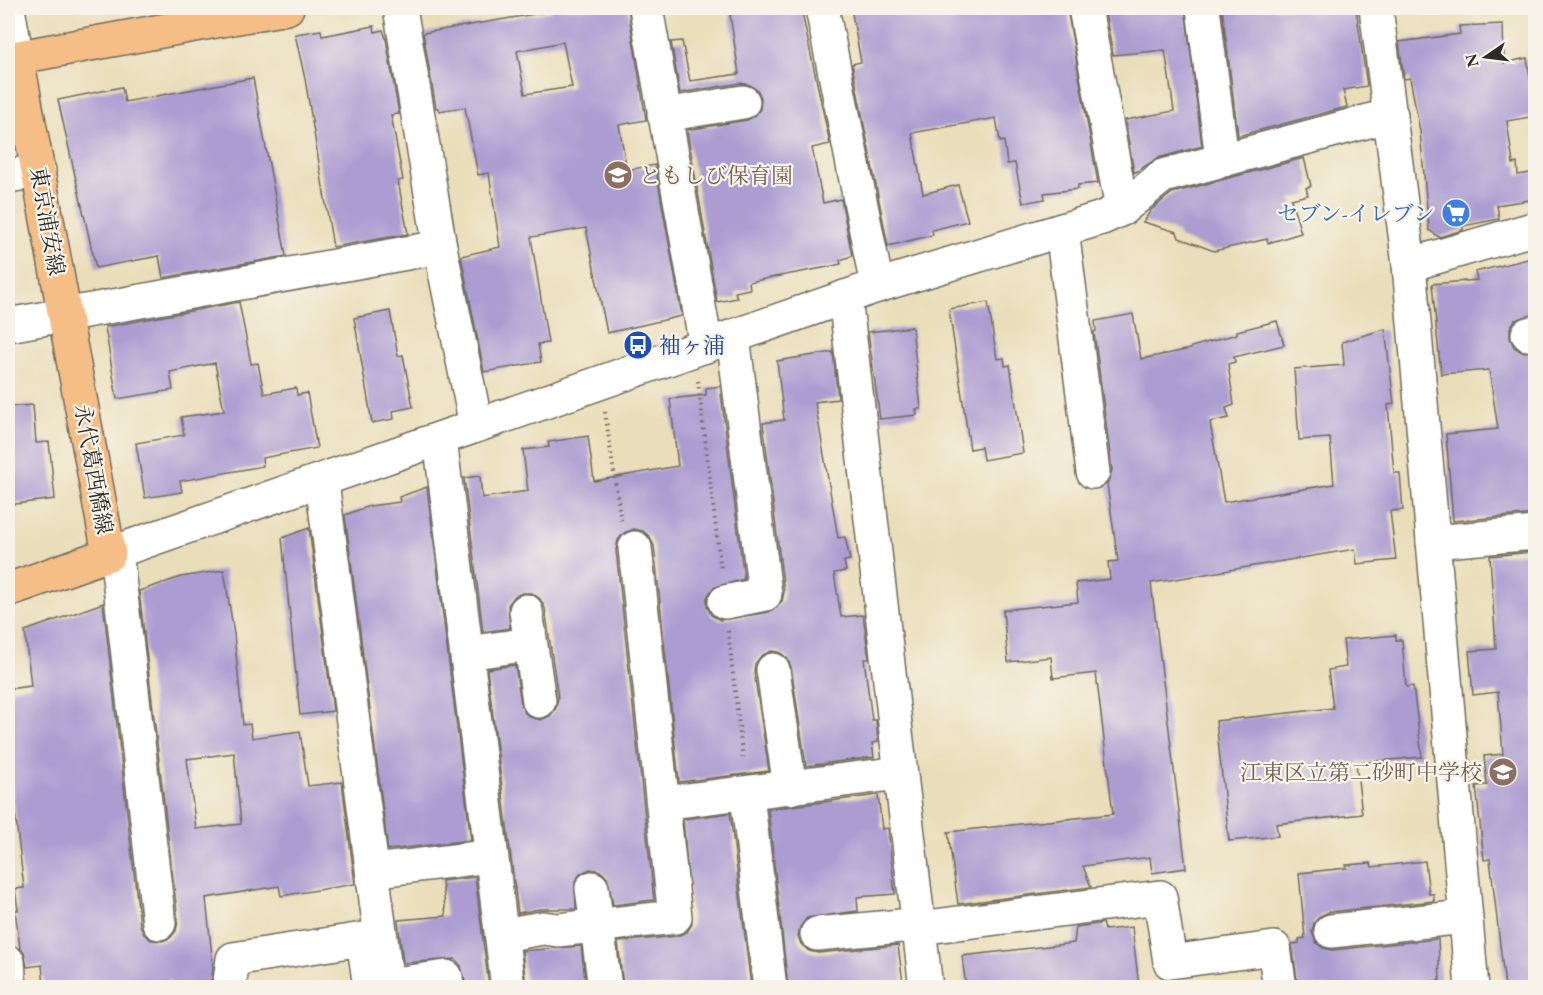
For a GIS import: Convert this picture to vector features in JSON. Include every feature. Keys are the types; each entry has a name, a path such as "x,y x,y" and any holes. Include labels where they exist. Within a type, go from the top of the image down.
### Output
{"main road":[{"path":"12,58 287,8"},
{"name":"東京浦安線","path":"12,58 23,173 65,314"},
{"name":"永代葛西橋線","path":"8,590 112,553 65,314"}],"street":[{"path":"399,8 440,247 476,425"},
{"path":"646,8 664,115 719,341 765,594 724,602"},
{"path":"822,8 877,286"},
{"path":"1084,8 1122,209"},
{"path":"1203,8 1222,159"},
{"path":"1376,8 1409,266 1472,987"},
{"path":"8,9 12,58"},
{"path":"664,115 743,102"},
{"path":"159,923 112,553 322,482 476,425 877,286 1102,218 1122,209 1163,176 1391,115"},
{"path":"1409,266 1536,228"},
{"path":"1062,230 1093,472"},
{"path":"8,325 440,247"},
{"path":"845,297 926,987"},
{"path":"440,439 508,987"},
{"path":"322,482 387,985 446,977 447,987"},
{"path":"1433,542 1536,533"},
{"path":"502,935 543,928 558,930 675,917 635,548"},
{"path":"525,611 539,700"},
{"path":"467,653 530,644"},
{"path":"773,670 790,788"},
{"path":"663,803 747,795 900,773"},
{"path":"747,795 770,987"},
{"path":"373,871 491,856"},
{"path":"592,888 605,987"},
{"path":"818,934 901,926 919,928 1160,897 1170,962 1274,948 1280,987"},
{"path":"1331,931 1465,917"},
{"path":"229,987 233,959 363,939 370,987"},
{"path":"8,962 10,987"}],"path":[{"path":"605,412 625,550 635,548"}],"building":[{"path":"551,8 628,8 646,120 619,125 627,170 655,165 682,316 607,333 586,228 531,237 548,343 538,344 541,362 484,372 461,256 500,247 489,173 478,175 465,107 439,111 436,108 423,33 552,11","holes":["563,42 572,87 525,94 517,51"]},
{"path":"729,8 754,8 755,13 778,8 801,8 830,144 812,148 823,203 841,199 852,256 840,260 841,264 749,282 750,289 735,292 737,298 717,302 687,130 747,120 755,116 760,109 761,98 758,91 750,85 741,83 680,93 671,42 682,41 690,81 739,74"},
{"path":"851,8 1067,8 1098,183 1078,185 1078,189 1044,193 1045,199 1023,203 1015,163 1007,164 1004,141 1000,142 996,118 912,133 923,194 958,185 968,221 932,230 933,235 888,246 852,64 861,62"},
{"path":"1104,8 1185,8 1202,146 1158,158 1134,173 1125,120 1174,111 1165,50 1113,55"},
{"path":"1222,8 1356,8 1367,86 1343,90 1347,107 1238,136"},
{"path":"1503,24 1504,63 1527,58 1536,116 1507,121 1513,164 1517,163 1518,175 1536,172 1536,199 1497,205 1499,219 1463,226 1463,230 1439,237 1429,230 1420,131 1410,78 1404,79 1399,42 1460,34 1459,26"},
{"path":"374,26 375,32 383,30 386,39 399,114 391,115 403,180 398,181 408,234 333,247 305,79 295,34 321,30 322,36"},
{"path":"253,78 286,256 163,278 159,256 96,268 58,100 122,87 125,102"},
{"path":"1304,158 1311,186 1306,188 1308,195 1291,199 1301,233 1268,243 1267,239 1214,251 1179,238 1177,232 1143,222 1151,210 1172,193"},
{"path":"1532,258 1536,271 1536,314 1515,320 1510,328 1510,338 1514,347 1522,352 1536,351 1536,514 1453,521 1446,434 1498,429 1489,370 1441,374 1432,284 1477,280 1475,272"},
{"path":"239,302 251,364 258,363 264,394 296,388 297,395 307,393 317,448 262,458 263,466 180,481 182,492 145,498 136,443 184,435 181,417 224,411 215,363 170,372 173,390 117,399 105,327"},
{"path":"988,302 997,359 1004,358 1005,366 1010,365 1023,453 983,460 981,447 970,449 949,309"},
{"path":"390,311 398,356 403,355 413,407 393,411 394,419 372,423 354,318"},
{"path":"1133,314 1141,359 1191,349 1191,347 1237,334 1237,331 1277,321 1284,345 1234,357 1235,362 1228,364 1234,405 1226,408 1229,418 1210,422 1224,502 1334,484 1330,438 1299,440 1294,369 1344,365 1342,342 1385,329 1394,404 1388,405 1394,473 1400,473 1403,510 1390,511 1396,560 1357,564 1355,549 1151,583 1186,868 1152,873 1150,857 1083,866 1091,887 958,904 948,832 1113,814 1096,673 1053,678 1051,657 1008,662 1003,610 1078,602 1076,583 1110,579 1108,562 1118,561 1107,484 1112,470 1094,332 1096,331 1095,321"},
{"path":"912,327 921,409 916,409 917,415 880,419 868,332"},
{"path":"833,352 838,399 815,402 838,538 845,537 850,560 844,561 846,571 834,573 841,617 863,615 869,659 864,659 872,720 876,720 878,742 872,743 874,757 806,766 791,667 787,658 779,652 771,651 761,656 755,664 754,672 769,771 679,782 654,546 650,537 643,531 634,529 624,533 618,540 616,550 654,900 613,905 607,877 600,871 590,869 581,873 575,881 576,909 540,909 518,913 487,669 515,665 521,704 525,713 532,718 541,720 550,716 556,708 558,698 545,608 540,599 532,593 515,596 508,605 510,628 483,632 464,478 480,476 482,498 528,491 523,450 549,447 548,442 588,436 594,481 678,466 670,399 706,395 706,388 720,386 744,579 713,588 707,597 707,606 711,615 720,620 769,612 782,601 784,592 763,423 784,420 777,361"},
{"path":"33,405 36,443 49,442 55,499 8,505 8,407"},
{"path":"427,487 471,840 388,850 345,515 369,506 400,502 399,497"},
{"path":"309,528 333,711 300,715 282,538"},
{"name":"江東区立第二砂町中学校","path":"1534,552 1536,987 1505,987 1490,859 1484,860 1476,786 1487,785 1484,756 1503,754 1498,692 1473,695 1469,651 1496,649 1490,556"},
{"path":"224,570 234,634 243,725 250,724 252,738 300,731 308,786 342,782 355,884 281,896 279,886 206,898 213,967 211,987 171,987 170,981 121,987 44,987 42,965 27,967 24,952 20,948 15,910 18,910 15,889 24,888 8,752 8,689 31,686 25,631 103,603 140,925 144,934 151,940 162,941 170,938 176,931 178,921 139,591 181,577","holes":["234,753 241,824 196,829 187,759"]},
{"path":"1396,635 1396,640 1402,640 1406,687 1413,686 1422,757 1356,763 1362,814 1276,824 1278,836 1229,841 1216,721 1333,708 1328,670 1346,667 1343,640"},
{"path":"878,795 882,829 888,828 895,894 857,897 858,911 807,918 800,927 798,936 801,944 809,951 818,953 898,945 903,983 867,987 788,987 768,809"},
{"path":"730,813 751,987 623,987 618,942 677,936 687,932 692,924 683,819"},
{"path":"1425,861 1429,894 1434,894 1434,901 1329,912 1320,916 1314,923 1312,932 1316,942 1323,948 1332,950 1438,939 1440,981 1433,981 1434,987 1298,987 1292,944 1299,943 1299,939 1305,938 1299,873 1347,868 1346,865 1371,863 1372,867"},
{"path":"475,877 489,987 466,987 461,966 455,959 403,963 398,920 446,916 442,881"},
{"path":"1103,923 1105,930 1132,927 1139,987 966,987 962,956 1074,943 1076,927"},
{"path":"581,946 586,987 526,987 522,951"}],"place":[{"name":"ともしび保育園","path":"618,175"},
{"name":"セブン-イレブン","path":"1456,213"},
{"name":"袖ヶ浦","path":"638,345"},
{"name":"江東区立第二砂町中学校","path":"1503,772"}]}
